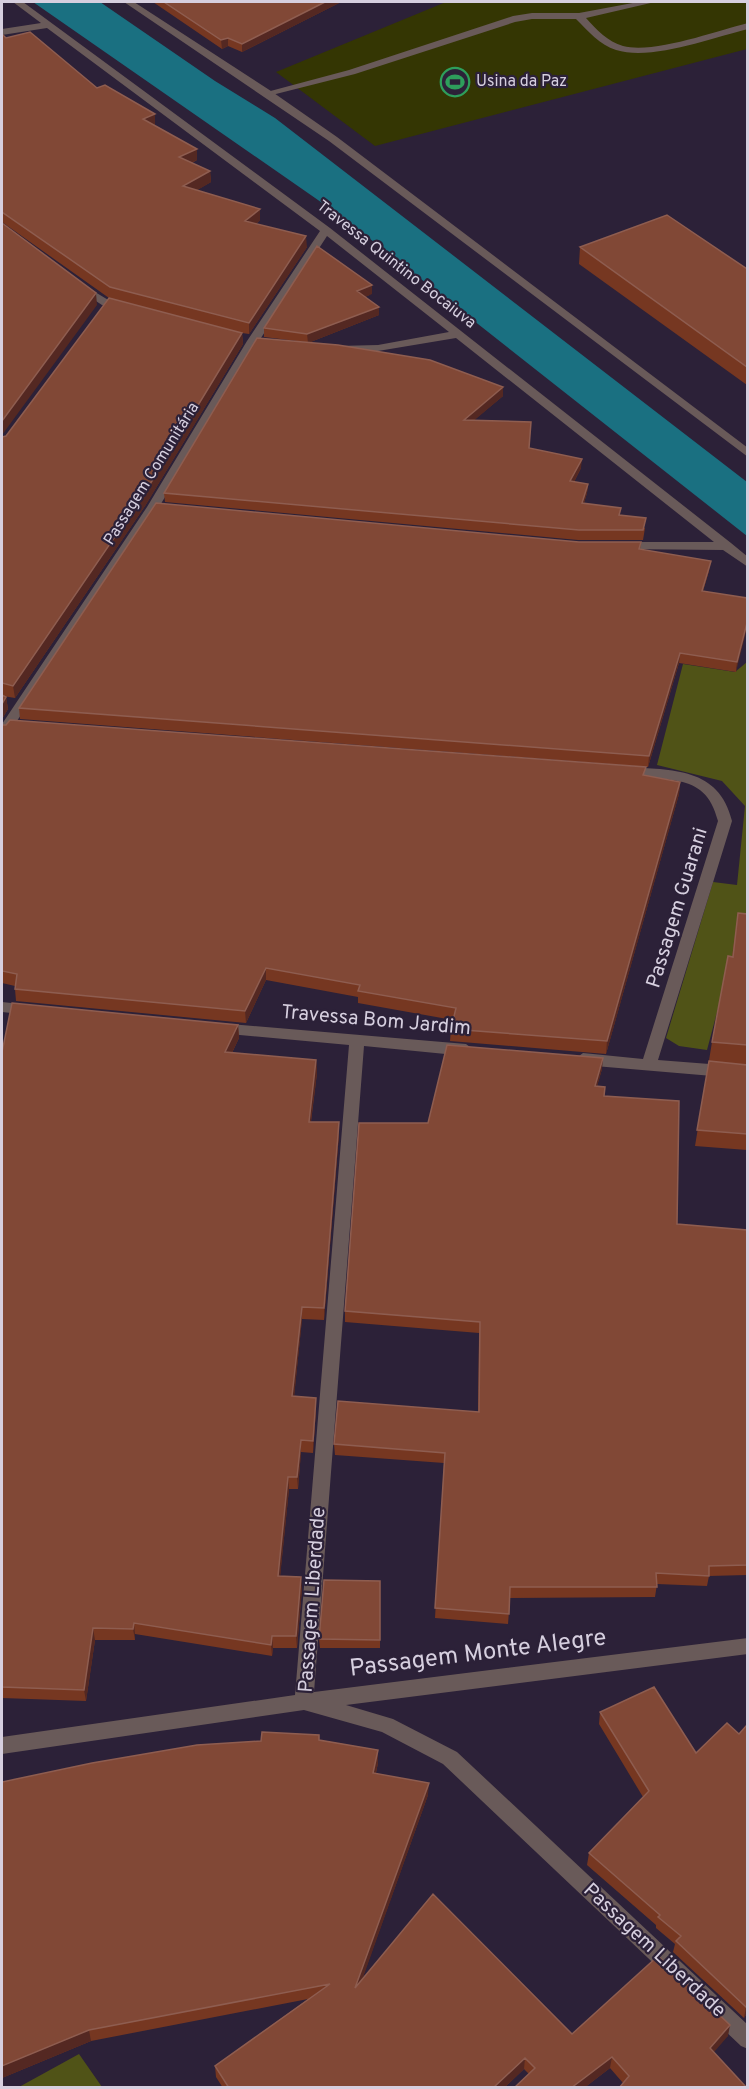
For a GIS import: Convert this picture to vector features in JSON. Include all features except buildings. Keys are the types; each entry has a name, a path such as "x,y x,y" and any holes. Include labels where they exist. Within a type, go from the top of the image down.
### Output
{"street":[{"name":"Travessa Quintino Bocaiuva","path":"18,2 326,230 747,563"},
{"path":"128,2 268,93 747,454"},
{"path":"268,93 352,72 513,19 532,16 579,16 650,2"},
{"path":"579,16 592,31 618,48 639,52 747,26"},
{"path":"2,32 49,25"},
{"name":"Passagem Comunitária","path":"9,728 20,706 159,507 253,340 326,230"},
{"path":"70,279 103,307 140,311"},
{"path":"323,350 378,348 459,334"},
{"path":"612,546 727,546"},
{"path":"2,701 20,706"},
{"name":"Passagem Guarani","path":"611,770 669,775 701,783 719,800 725,821 649,1064"},
{"path":"2,1007 49,1011"},
{"name":"Travessa Bom Jardim","path":"203,1026 485,1051"},
{"name":"Passagem Liberdade","path":"357,1041 304,1702 386,1725 450,1758 747,2039"},
{"path":"567,1058 747,1073"},
{"name":"Passagem Monte Alegre","path":"2,1746 304,1702 747,1646"}],"shaded area":[{"name":"Usina da Paz","path":"446,2 747,2 747,49 375,146 276,72"},
{"path":"747,662 747,934 720,1001 707,1050 679,1046 666,1038 713,882 737,885 745,806 722,781 657,765 683,664 735,672"},
{"path":"79,2054 102,2087 19,2087"}],"water":[{"path":"33,2 100,2 215,81 275,118 747,482 747,536 341,216"}],"place":[{"name":"Usina da Paz","path":"455,82"}]}
